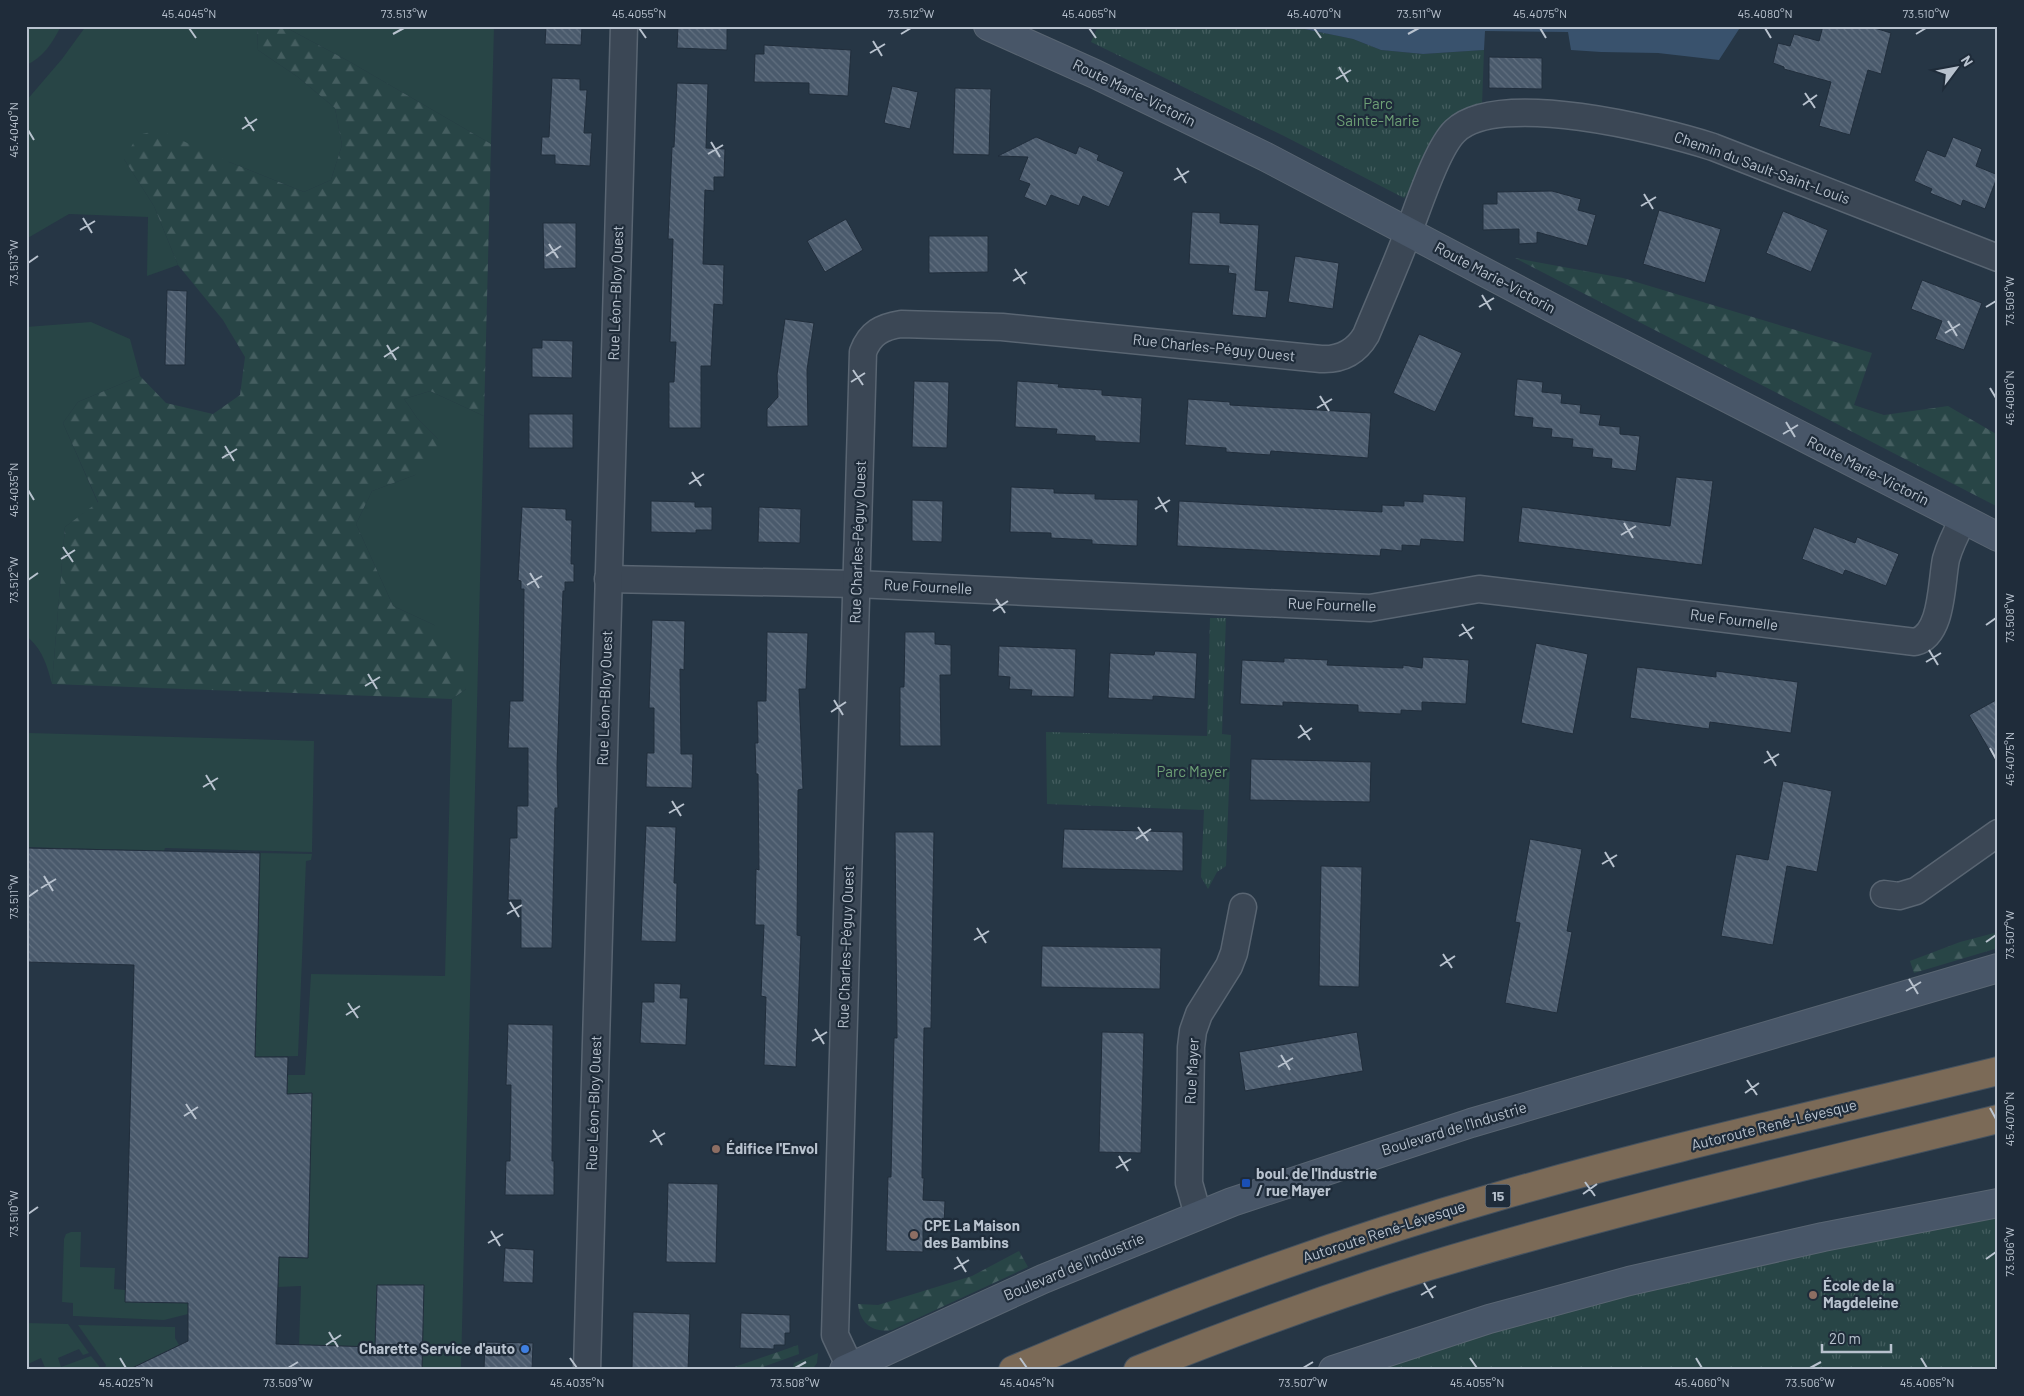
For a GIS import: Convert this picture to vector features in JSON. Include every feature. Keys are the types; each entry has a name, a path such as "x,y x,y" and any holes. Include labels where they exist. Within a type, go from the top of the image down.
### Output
{"highway":[{"name":"Autoroute René-Lévesque","path":"1013,1370 1198,1295 1298,1259 1463,1207 1575,1175 1998,1070"},
{"path":"1138,1370 1321,1302 1470,1254 1646,1206 1998,1119"}],"street":[{"name":"Rue Léon-Bloy Ouest","path":"587,1370 624,26"},
{"name":"Route Marie-Victorin","path":"988,26 1086,70 1215,132 1998,537"},
{"name":"Chemin du Sault-Saint-Louis","path":"1408,232 1442,150 1456,130 1472,120 1487,116 1545,114 1595,119 1657,130 1713,147 1998,258"},
{"name":"Rue Charles-Péguy Ouest","path":"847,1368 835,1335 856,584 864,352 866,342 875,332 887,326 901,324 1002,327 1335,359 1354,350 1362,342 1408,232"},
{"name":"Rue Fournelle","path":"608,579 856,584 1370,608 1479,590 1915,642 1924,640 1933,628 1946,560 1951,543 1962,520"},
{"path":"1884,894 1899,896 1916,891 1998,834"},
{"name":"Rue Mayer","path":"1198,1215 1189,1183 1191,1047 1193,1031 1199,1014 1229,966 1234,953 1243,907"},
{"name":"Boulevard de l'Industrie","path":"847,1368 1043,1279 1198,1215 1327,1170 1454,1128 1998,968"},
{"path":"1333,1370 1489,1319 1629,1281 1823,1237 1998,1203"}],"green space":[{"path":"29,26 61,26 47,49 38,58 26,65 26,38"},
{"path":"86,26 257,26 258,50 298,77 335,108 342,145 331,180 304,192 229,162 124,159 154,206 178,265 147,276 148,217 69,214 26,239 26,101 62,59"},
{"path":"257,26 283,26 350,62 491,144 484,416 430,391 404,399 417,418 438,439 438,458 415,475 372,491 356,524 393,606 434,625 462,657 466,689 452,699 52,684 65,527 98,502 63,423 78,402 140,376 166,403 213,414 240,395 245,357 223,320 178,265 154,206 124,159 138,135 159,130 229,162 304,192 331,180 342,145 335,108 298,77 258,50"},
{"path":"283,26 494,26 491,144 350,62"},
{"name":"Parc Sainte-Marie","path":"1098,26 1290,26 1353,39 1381,50 1423,54 1484,50 1482,105 1404,198 1284,136 1091,42"},
{"path":"1515,258 1623,278 1872,353 1854,405 1884,415 1948,406 1998,435 1998,507"},
{"path":"91,322 130,339 140,376 78,402 63,423 98,503 65,527 52,684 40,651 26,636 26,327"},
{"path":"430,391 484,416 461,1370 422,1370 423,1285 377,1285 375,1347 299,1345 301,1286 278,1287 249,1256 308,1258 312,1093 287,1094 288,1075 305,1075 311,974 445,976 452,699 466,689 434,625 393,606 356,524 372,491 415,475 438,439 417,418 404,399"},
{"name":"Parc Mayer","path":"1210,618 1226,618 1222,734 1231,735 1226,866 1217,872 1208,889 1201,877 1204,810 1047,804 1046,732 1207,736"},
{"path":"29,733 314,741 312,852 165,848 164,851 26,847 26,738"},
{"path":"260,853 312,854 311,860 306,861 298,1056 255,1057"},
{"path":"1998,932 1998,948 1914,973 1910,961 1960,942"},
{"name":"École de la Magdeleine","path":"1998,1218 1998,1370 1368,1370 1472,1336 1667,1285 1865,1242"},
{"path":"81,1232 80,1267 115,1268 114,1289 125,1290 125,1302 188,1303 188,1314 164,1320 73,1316 73,1303 62,1302 64,1239 66,1234"},
{"path":"1019,1251 1028,1267 892,1330 885,1331 873,1328 864,1321 859,1311 858,1304 878,1305 972,1276"},
{"path":"26,1323 68,1324 89,1353 83,1355 79,1349 58,1358 61,1367 91,1356 99,1366 99,1370 46,1370 41,1358 26,1365"},
{"path":"78,1325 175,1327 175,1338 179,1345 128,1370 104,1370 106,1365"},
{"path":"798,1345 799,1354 754,1370 726,1370"},
{"path":"818,1353 817,1363 812,1370 792,1370 794,1363"}],"water":[{"path":"1290,26 1741,26 1719,60 1658,53 1571,50 1568,32 1485,31 1484,50 1423,54 1381,50 1353,39"}],"building":[{"path":"546,26 582,27 581,45 545,44"},
{"path":"678,26 727,26 727,50 677,48"},
{"path":"1823,26 1868,26 1891,33 1881,74 1868,70 1850,135 1819,126 1831,82 1784,69 1784,67 1773,63 1778,43 1790,46 1794,34 1819,41"},
{"path":"764,45 851,50 848,96 809,94 809,83 754,82 755,54 764,54"},
{"path":"1489,57 1542,58 1542,89 1489,88"},
{"path":"552,78 580,79 580,90 587,90 584,133 592,133 590,166 555,164 555,155 541,155 542,137 549,137"},
{"path":"677,83 708,84 706,148 725,149 724,177 714,177 714,191 705,190 703,264 724,265 723,305 714,304 711,366 701,366 701,428 669,428 669,382 674,382 676,342 670,342 673,239 668,239"},
{"path":"892,86 918,92 910,129 884,123"},
{"path":"955,88 991,89 989,155 953,154"},
{"path":"1036,137 1076,154 1079,146 1099,155 1097,160 1124,172 1109,207 1083,196 1079,206 1051,195 1046,206 1024,197 1030,184 1019,180 1028,157 998,156"},
{"path":"1953,137 1982,149 1976,166 1998,175 1985,209 1963,200 1961,206 1930,193 1932,189 1914,181 1927,150 1945,157"},
{"path":"1552,191 1581,199 1578,210 1596,215 1587,246 1537,232 1537,243 1519,244 1519,229 1483,230 1483,204 1497,204 1497,192"},
{"path":"1659,210 1721,229 1705,283 1643,264"},
{"path":"1783,211 1828,230 1811,272 1766,253"},
{"path":"1192,212 1220,213 1220,223 1259,225 1255,290 1269,291 1266,318 1232,315 1236,274 1228,273 1229,266 1189,264"},
{"path":"846,219 863,250 825,272 807,241"},
{"path":"543,223 576,223 576,268 544,269"},
{"path":"929,236 988,236 988,272 929,273"},
{"path":"1295,256 1339,263 1333,309 1288,302"},
{"path":"1922,280 1982,303 1964,350 1935,339 1942,321 1911,309"},
{"path":"167,290 187,291 185,365 165,365"},
{"path":"785,319 814,323 807,370 808,426 767,427 767,409 778,397 777,375"},
{"path":"1419,334 1462,353 1435,412 1393,393"},
{"path":"542,340 573,341 572,378 532,377 532,348 542,348"},
{"path":"1517,379 1543,382 1542,392 1562,394 1561,403 1581,405 1580,413 1601,415 1599,425 1620,427 1620,434 1640,436 1636,471 1611,468 1612,459 1592,457 1593,449 1572,447 1573,439 1551,437 1552,429 1532,427 1533,418 1514,416"},
{"path":"914,381 949,382 947,448 912,447"},
{"path":"1017,381 1059,384 1058,387 1102,390 1102,395 1142,398 1140,443 1095,441 1095,436 1056,434 1057,429 1015,427"},
{"path":"1188,399 1230,402 1230,405 1371,413 1368,458 1271,451 1270,455 1226,452 1226,448 1185,445"},
{"path":"529,414 573,414 573,448 529,448"},
{"path":"1676,477 1713,481 1702,565 1518,542 1522,507 1670,526"},
{"path":"1011,487 1054,489 1054,493 1095,494 1095,499 1138,500 1137,546 1092,544 1092,540 1051,538 1051,533 1010,532"},
{"path":"1423,494 1466,497 1464,542 1421,539 1420,546 1402,545 1402,551 1381,549 1380,556 1177,546 1179,501 1382,512 1382,505 1404,506 1404,501 1423,502"},
{"path":"912,500 943,501 942,542 912,541"},
{"path":"651,501 695,502 695,507 712,507 712,530 696,530 696,533 651,532"},
{"path":"522,507 566,509 566,520 572,520 571,564 574,564 574,582 565,582 565,591 563,591 557,766 558,808 555,808 552,948 521,948 521,900 508,900 510,838 517,838 517,806 528,806 528,748 508,748 510,701 523,701 524,589 521,589 521,581 518,580"},
{"path":"759,507 801,509 800,543 758,542"},
{"path":"1814,527 1855,543 1857,537 1899,554 1886,586 1845,570 1843,575 1802,559"},
{"path":"652,620 685,621 684,670 680,669 681,754 693,754 692,788 646,787 647,753 654,753 654,708 649,708"},
{"path":"767,632 808,633 806,689 799,689 803,789 798,790 797,935 801,936 796,1067 764,1065 766,997 761,996 764,925 755,925 756,869 759,870 758,774 756,774 755,743 758,743 757,701 766,701"},
{"path":"905,632 935,632 935,644 951,645 951,675 940,675 941,746 900,746 900,687 904,687"},
{"path":"1536,643 1588,654 1573,734 1521,723"},
{"path":"999,646 1076,649 1074,697 1031,696 1032,690 1009,689 1010,677 998,676"},
{"path":"1155,651 1197,653 1195,699 1153,696 1153,700 1108,698 1110,653 1154,655"},
{"path":"1423,657 1469,660 1466,704 1422,702 1422,711 1401,710 1401,714 1358,712 1358,705 1283,702 1283,706 1240,704 1242,660 1284,662 1284,658 1328,660 1327,665 1403,668 1403,665 1422,668"},
{"path":"1637,667 1716,677 1716,671 1798,682 1791,733 1710,722 1709,729 1630,718"},
{"path":"1998,699 1998,765 1969,715"},
{"path":"1251,759 1371,762 1370,802 1250,800"},
{"path":"1783,781 1832,791 1817,872 1787,866 1773,945 1721,936 1736,854 1768,860"},
{"path":"646,826 676,827 674,883 677,883 676,942 641,941"},
{"path":"1064,829 1183,832 1183,871 1062,868"},
{"path":"895,832 934,832 931,1028 924,1028 922,1178 924,1178 923,1200 945,1201 944,1226 923,1225 923,1252 886,1251 888,1177 891,1177 894,1038 897,1038"},
{"path":"1530,839 1582,849 1567,931 1572,932 1557,1013 1505,1003 1520,923 1515,922"},
{"path":"26,848 260,853 255,1057 288,1057 287,1094 312,1093 308,1258 279,1257 276,1344 375,1347 377,1285 424,1285 422,1370 128,1370 188,1341 188,1303 125,1302 134,965 26,962"},
{"path":"1321,866 1362,867 1359,987 1319,986"},
{"path":"1042,946 1161,948 1160,989 1041,987"},
{"path":"654,983 681,984 680,998 688,998 686,1045 640,1043 642,1002 654,1002"},
{"path":"508,1024 553,1025 552,1161 554,1161 554,1195 505,1195 506,1161 510,1161 511,1085 506,1085"},
{"path":"1102,1032 1144,1033 1141,1153 1099,1152"},
{"path":"1357,1032 1363,1071 1245,1091 1239,1052"},
{"path":"668,1183 718,1184 716,1263 666,1262"},
{"path":"505,1248 534,1250 533,1283 503,1282"},
{"path":"633,1312 690,1314 688,1370 632,1370"},
{"path":"741,1313 790,1315 790,1333 785,1333 785,1345 774,1345 774,1349 740,1348"},
{"path":"485,1342 533,1343 532,1370 484,1370"}],"place":[{"name":"Édifice l'Envol","path":"716,1149"},
{"name":"boul. de l'Industrie / rue Mayer","path":"1246,1183"},
{"name":"CPE La Maison des Bambins","path":"914,1235"},
{"name":"École de la Magdeleine","path":"1813,1295"},
{"name":"Charette Service d'auto","path":"525,1349"}]}
